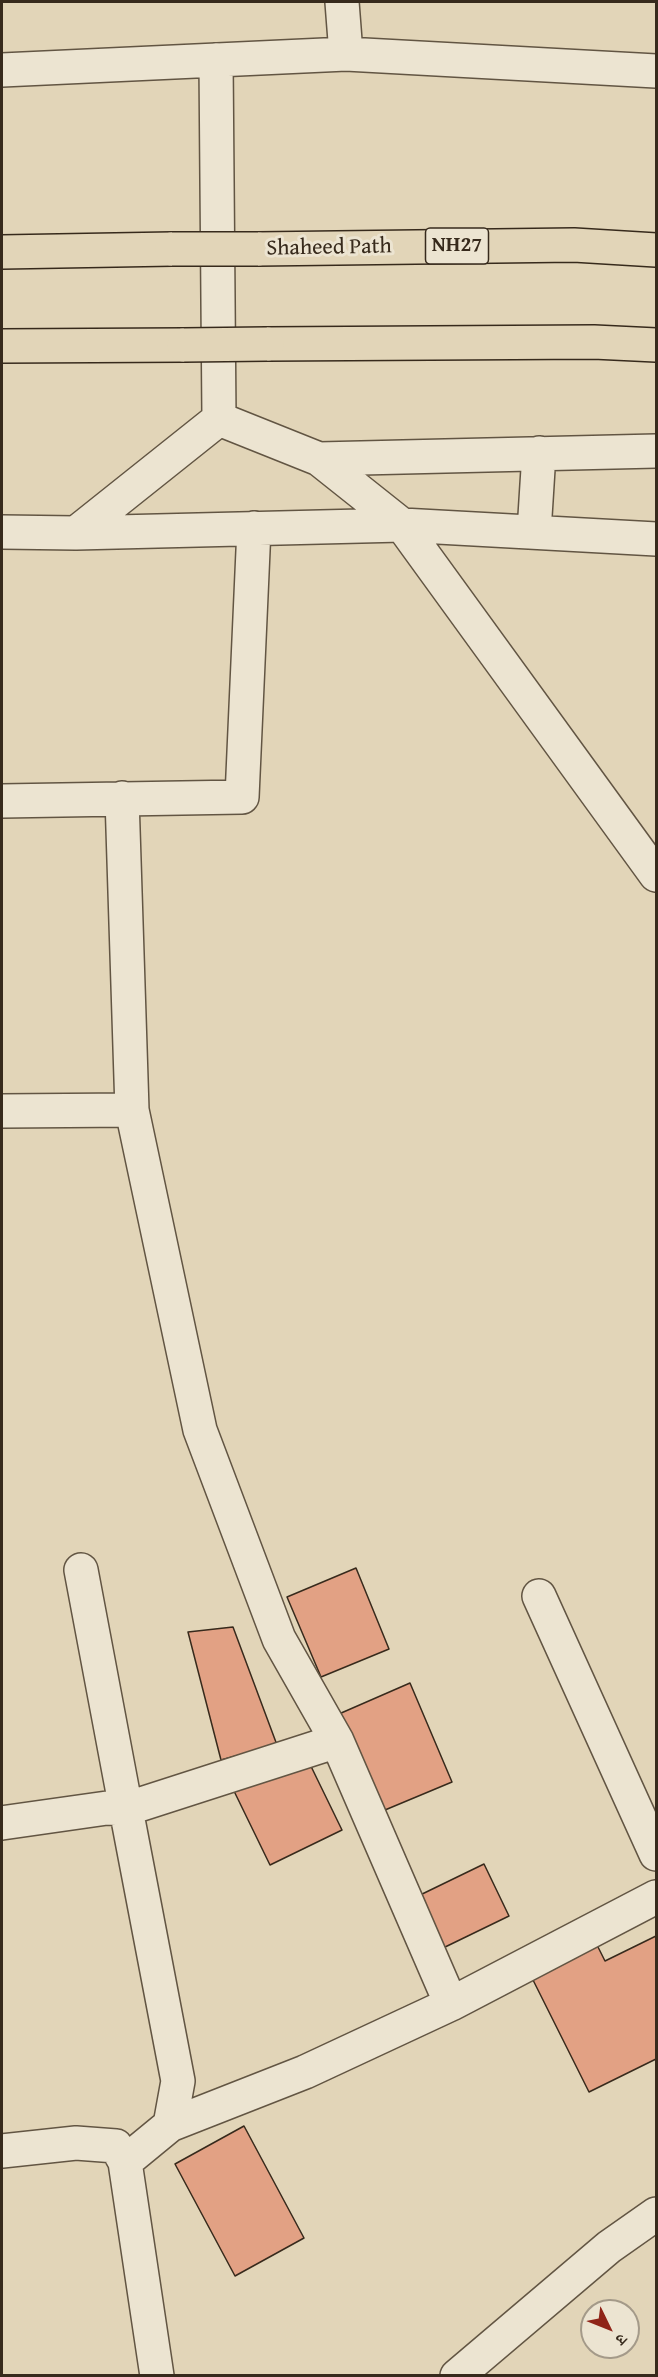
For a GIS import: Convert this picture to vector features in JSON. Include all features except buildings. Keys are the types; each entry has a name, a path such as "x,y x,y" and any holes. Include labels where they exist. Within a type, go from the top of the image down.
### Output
{"highway":[{"name":"Shaheed Path","path":"2,252 573,245 657,250"},
{"path":"2,346 594,342 657,345"}],"street":[{"path":"342,2 346,54"},
{"path":"2,70 346,54 657,71"},
{"path":"216,60 219,419"},
{"path":"219,419 319,459 402,525 657,875"},
{"path":"76,533 219,419"},
{"path":"319,459 657,451"},
{"path":"534,532 539,453"},
{"path":"2,532 76,533 402,525 657,539"},
{"path":"2,801 242,797 254,528"},
{"path":"122,798 132,1110 200,1430 279,1639 337,1741 451,2004"},
{"path":"2,1112 132,1110"},
{"path":"81,1570 178,2081 170,2125"},
{"path":"539,1596 657,1854"},
{"path":"2,1823 107,1808 126,1809 337,1741"},
{"path":"125,2162 170,2125 304,2072 451,2004 657,1897"},
{"path":"2,2151 76,2143 116,2146 125,2162 157,2376"},
{"path":"457,2376 609,2247 657,2214"}]}
